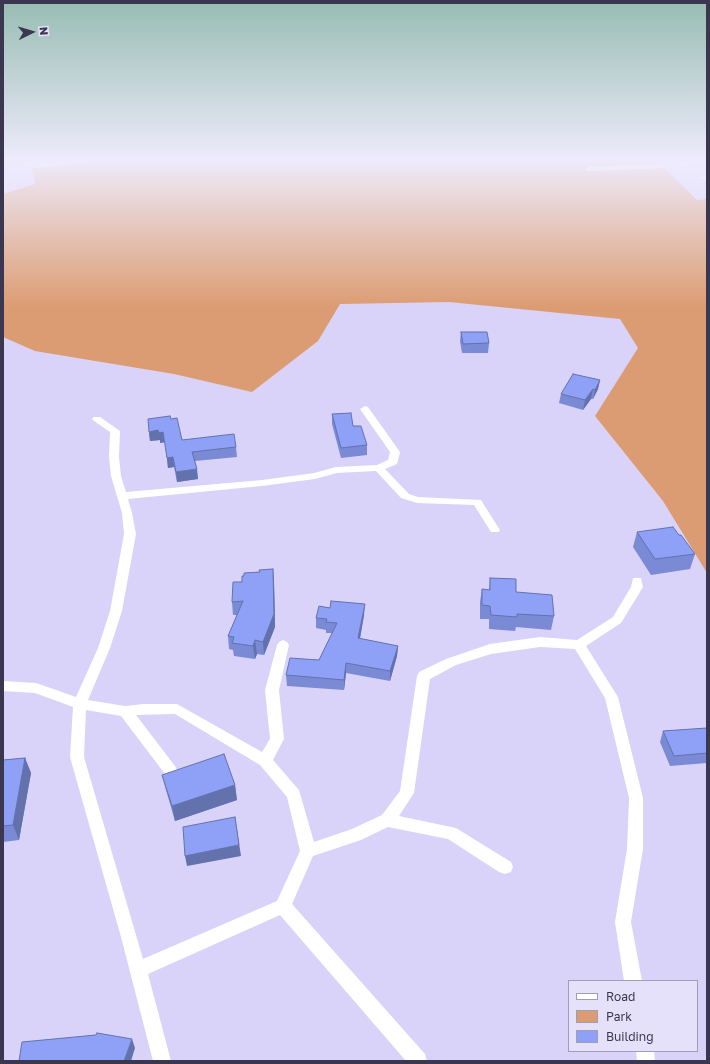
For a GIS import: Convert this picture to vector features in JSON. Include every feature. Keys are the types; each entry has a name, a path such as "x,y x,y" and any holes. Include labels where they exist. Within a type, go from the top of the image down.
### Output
{"street":[{"path":"122,496 197,488 262,484 315,476 336,470 379,468 393,462 395,452 365,409"},
{"path":"97,419 115,431 116,476 127,513 130,534 116,611 104,648 80,704 77,757 138,970 162,1061"},
{"path":"379,468 405,496 417,500 477,502 495,530"},
{"path":"308,851 356,835 387,820 407,793 424,676 451,662 490,649 540,642 579,645 617,620 637,587 637,581"},
{"path":"265,760 277,739 272,690 283,645"},
{"path":"579,645 611,697 636,798 635,849 623,922 633,980"},
{"path":"3,686 36,688 80,704 125,711 143,709 177,709 265,760 294,794 308,851 283,906 138,970"},
{"path":"125,711 170,770"},
{"path":"387,820 451,833 505,867"},
{"path":"283,906 418,1061"}],"green space":[{"path":"3,209 707,209 707,573 663,501 595,416 638,348 620,319 449,302 340,304 318,341 252,392 174,374 35,351 3,337"}],"building":[{"path":"461,332 487,332 489,343 463,344"},
{"path":"573,374 600,380 595,390 593,389 585,400 561,394"},
{"path":"351,413 353,426 361,426 367,445 341,448 332,414"},
{"path":"170,416 171,419 177,418 182,440 234,434 236,447 192,452 197,469 176,472 173,457 167,458 163,432 159,433 158,430 149,432 148,419"},
{"path":"673,527 695,554 655,559 637,532"},
{"path":"273,569 274,614 263,642 255,640 253,646 232,643 234,637 228,636 243,601 232,602 233,582 242,582 242,576 244,576 244,573"},
{"path":"490,578 516,579 516,592 552,595 554,616 517,614 517,617 491,615 490,606 482,605 482,589 490,590"},
{"path":"331,601 365,604 358,638 398,646 390,671 346,663 344,680 286,675 290,658 319,660 337,623 326,622 327,619 316,618 319,606 330,608"},
{"path":"707,728 707,753 674,756 663,731"},
{"path":"224,754 235,785 172,806 162,775"},
{"path":"25,758 13,825 3,826 3,760"},
{"path":"235,817 239,845 185,856 183,827"},
{"path":"97,1033 132,1039 124,1061 19,1061 22,1042 96,1035"}]}
